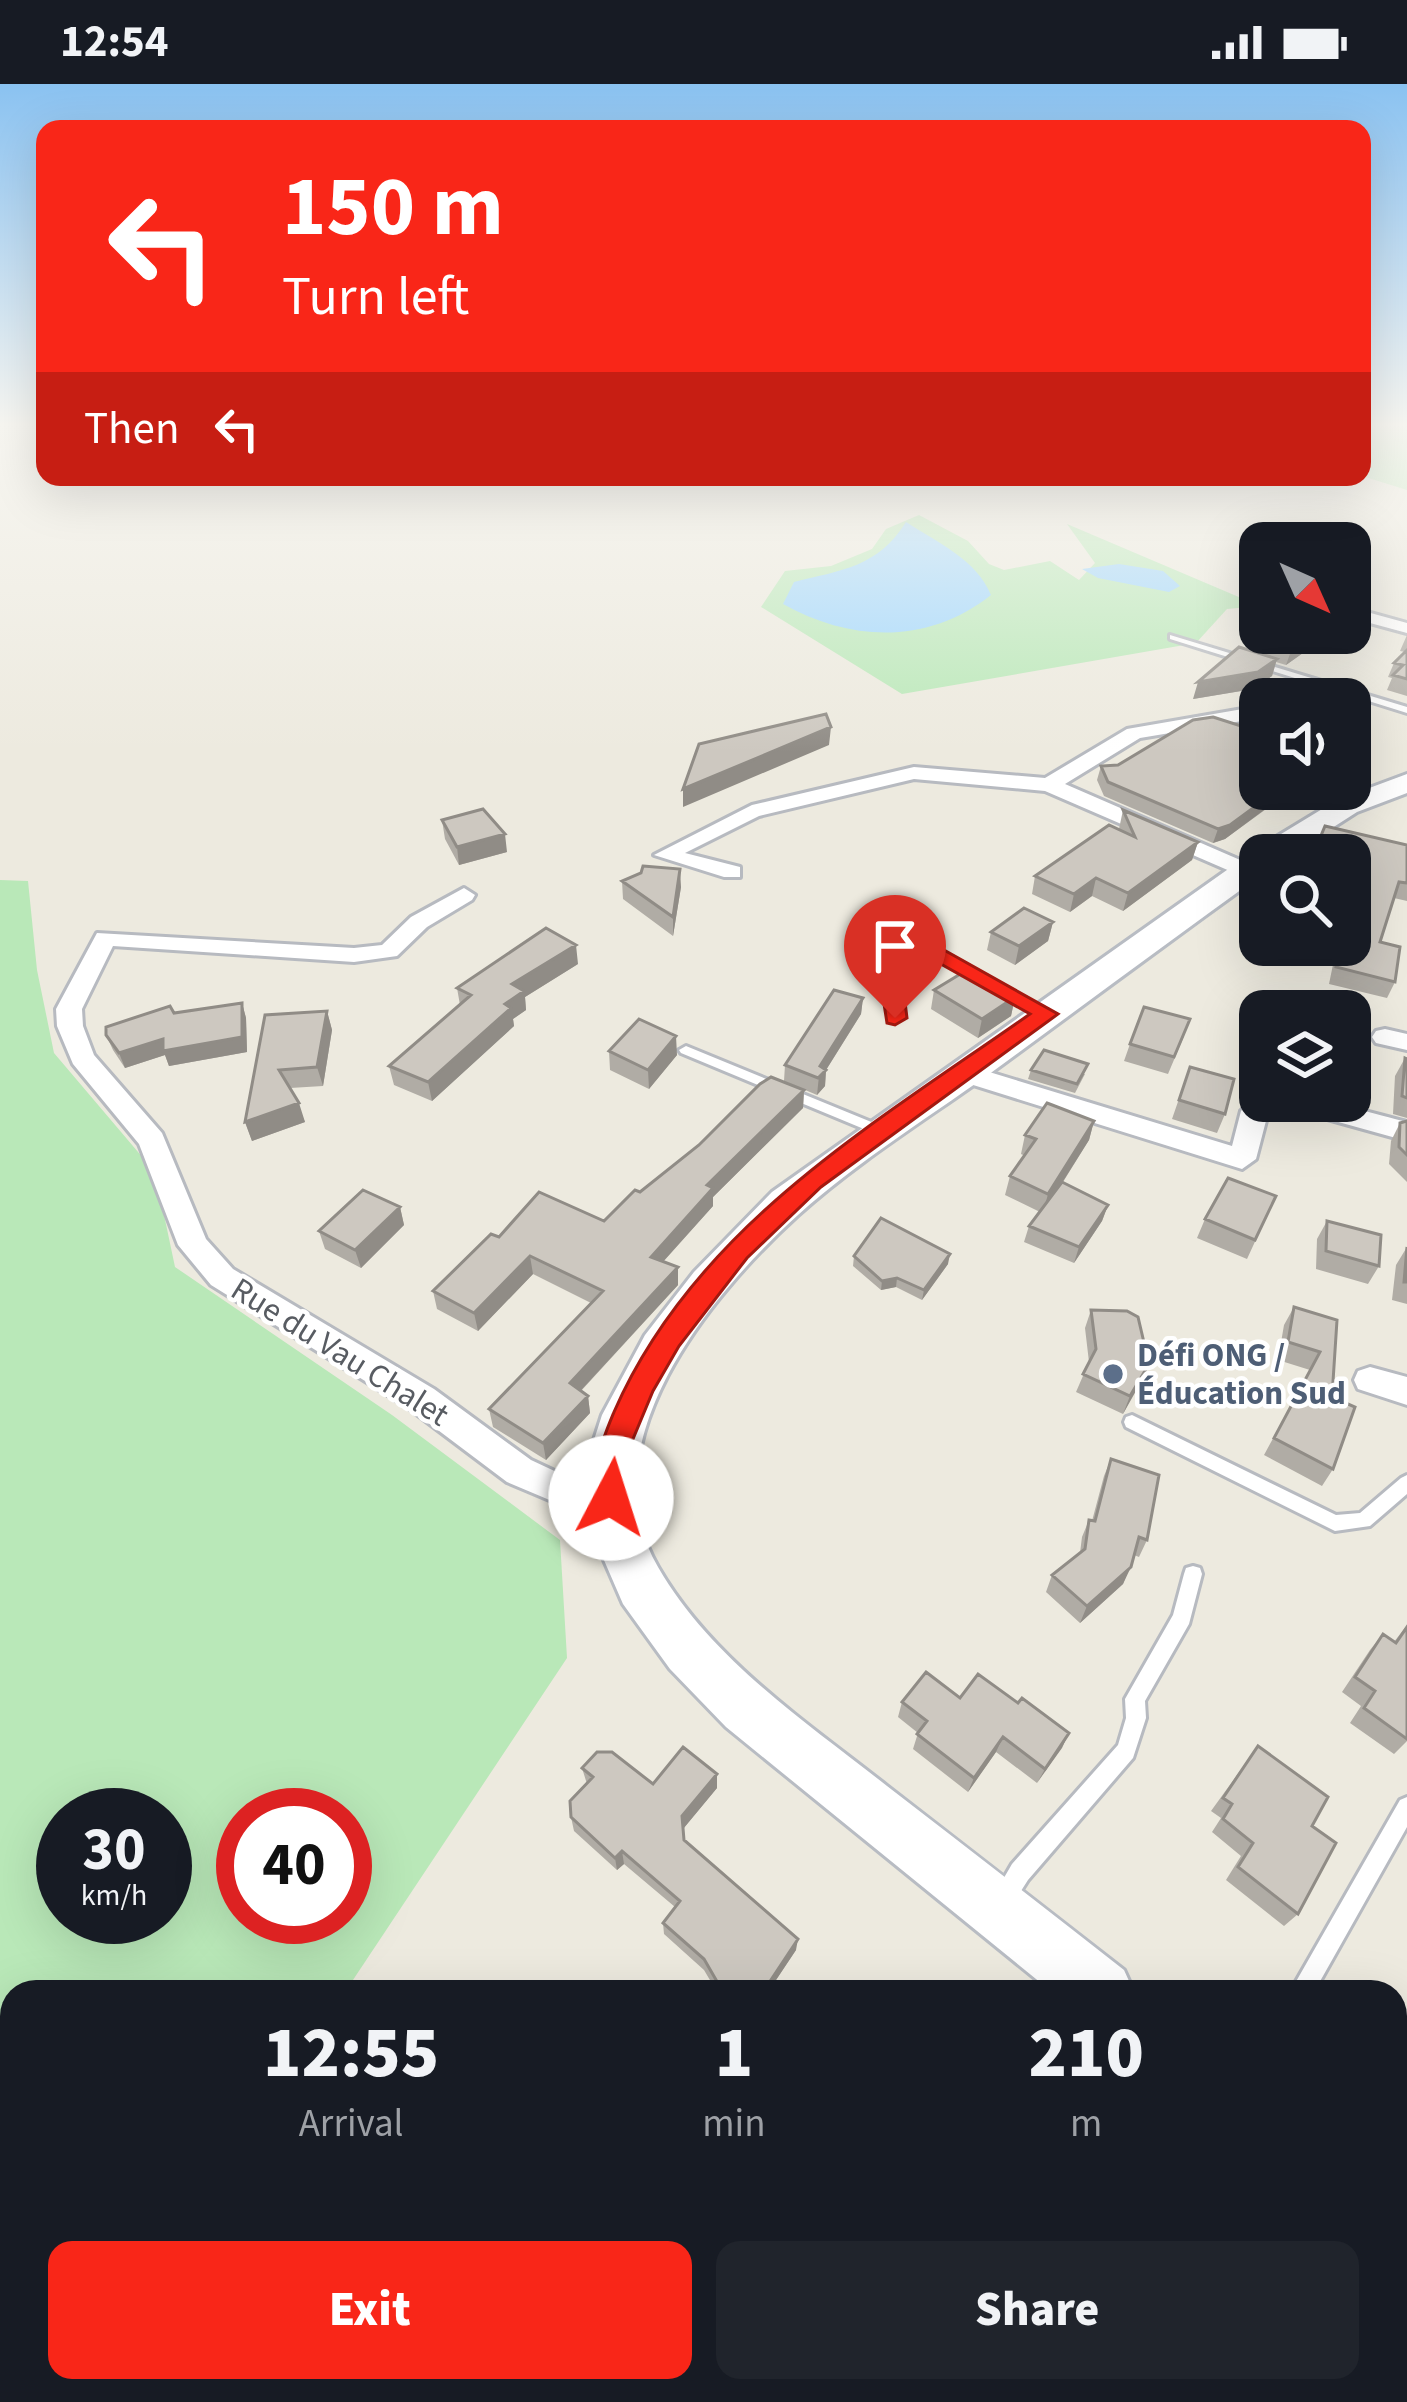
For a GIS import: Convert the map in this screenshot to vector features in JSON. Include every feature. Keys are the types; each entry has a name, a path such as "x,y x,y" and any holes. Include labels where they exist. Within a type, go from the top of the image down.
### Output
{"street":[{"path":"1371,618 1407,628"},
{"path":"1049,785 1134,733 1239,716"},
{"path":"732,872 665,855 752,811 897,774 1049,785 1239,855"},
{"path":"1302,834 1347,806 1407,783"},
{"path":"1086,1980 764,1725 716,1680 644,1592 622,1548 611,1498 613,1451 622,1424 669,1338 766,1221 812,1180 1239,876"},
{"name":"Rue du Vau Chalet","path":"464,895 418,922 389,951 354,955 105,938 69,1009 70,1026 82,1058 152,1140 193,1245 222,1277 422,1399 519,1471 559,1489 611,1498"},
{"path":"963,1073 1242,1159 1255,1112 1268,1103 1287,1102 1401,1130"},
{"path":"1370,1379 1407,1391"}],"lane":[{"path":"1173,637 1407,710"},
{"path":"895,1018 891,978 907,956 944,957 1046,1014"},
{"path":"686,1050 881,1131"},
{"path":"1132,1422 1335,1522 1364,1520 1407,1483"},
{"path":"995,1910 1020,1873 1126,1751 1136,1699 1182,1618 1193,1574"},
{"path":"1308,1980 1407,1808"}],"green space":[{"path":"882,535 957,535 989,564 1004,570 1050,561 1079,580 1095,563 1075,535 1093,535 1239,597 1239,608 1227,609 1196,643 902,694 761,607 785,571 831,566 872,549"},
{"path":"0,880 28,881 37,970 54,1053 155,1172 175,1267 392,1415 560,1540 567,1658 353,1980 0,1980"}],"water":[{"path":"927,535 966,562 991,595 941,623 889,632 835,626 783,604 794,582 871,558 895,537"},
{"path":"1119,564 1163,571 1180,586 1169,592 1098,578 1082,569"}],"building":[{"path":"1239,647 1239,654 1277,659 1258,672 1198,682"},
{"path":"1407,650 1407,679 1393,675 1403,665 1394,663"},
{"path":"826,714 831,727 683,789 699,744"},
{"path":"1213,717 1239,725 1239,810 1250,810 1218,829 1108,782 1101,766 1118,765 1193,720"},
{"path":"483,809 505,834 457,847 442,820"},
{"path":"1123,810 1198,842 1128,893 1096,878 1074,894 1035,876 1109,825 1135,837"},
{"path":"1325,826 1360,834 1322,834"},
{"path":"1371,837 1407,845 1407,883 1399,882 1380,942 1400,947 1395,982 1336,967 1371,966"},
{"path":"643,866 680,869 673,917 622,881 641,873"},
{"path":"1024,908 1053,922 1019,946 991,932"},
{"path":"546,928 576,945 512,984 524,991 505,1004 511,1008 428,1082 389,1066 471,995 457,988"},
{"path":"967,970 1015,997 982,1019 934,990"},
{"path":"834,990 863,998 820,1066 826,1070 818,1078 785,1065"},
{"path":"242,1003 242,1037 163,1051 163,1039 119,1053 106,1035 106,1027 170,1006 174,1013"},
{"path":"1144,1007 1190,1019 1174,1057 1130,1044"},
{"path":"327,1011 317,1067 279,1070 299,1103 245,1122 265,1015"},
{"path":"639,1019 676,1036 648,1070 609,1051"},
{"path":"1044,1050 1088,1064 1077,1084 1031,1070"},
{"path":"1407,1059 1407,1098 1402,1096"},
{"path":"1190,1067 1234,1079 1225,1114 1179,1100"},
{"path":"771,1077 804,1090 707,1185 713,1188 651,1257 678,1267 570,1383 588,1396 543,1443 489,1409 603,1291 530,1256 474,1313 433,1291 491,1234 499,1237 539,1192 604,1221 635,1190 640,1192 699,1145"},
{"path":"1047,1103 1094,1121 1048,1194 1010,1176 1036,1139 1025,1135"},
{"path":"1407,1121 1407,1155 1399,1147 1400,1123"},
{"path":"1228,1178 1276,1196 1255,1240 1205,1219"},
{"path":"1062,1182 1108,1205 1079,1247 1029,1226"},
{"path":"363,1190 400,1207 355,1250 319,1231"},
{"path":"881,1218 950,1254 924,1290 897,1278 882,1281 854,1256"},
{"path":"1327,1221 1381,1235 1379,1266 1326,1251"},
{"path":"1294,1307 1337,1320 1332,1397 1355,1407 1333,1469 1274,1438 1320,1352 1288,1342"},
{"path":"1091,1310 1127,1311 1138,1317 1149,1364 1130,1396 1083,1374 1096,1349"},
{"path":"1111,1459 1159,1475 1147,1540 1139,1537 1131,1567 1087,1606 1052,1575 1085,1549 1089,1520 1095,1521"},
{"path":"1407,1627 1407,1739 1364,1708 1375,1691 1355,1677 1383,1634 1396,1643"},
{"path":"926,1672 960,1698 978,1674 1018,1703 1022,1698 1069,1733 1045,1769 1003,1737 974,1778 917,1734 927,1721 902,1702"},
{"path":"1258,1746 1328,1797 1312,1826 1336,1843 1298,1914 1238,1867 1253,1843 1223,1819 1232,1804 1223,1798"},
{"path":"683,1747 717,1774 682,1816 684,1840 798,1939 771,1980 716,1980 704,1959 663,1923 680,1901 622,1851 615,1858 571,1817 570,1801 593,1777 582,1768 597,1752 612,1752 653,1784"}],"place":[{"name":"Défi ONG / Éducation Sud","path":"1113,1374"}],"route":[{"path":"611,1498 613,1451 640,1387 669,1338 737,1250 812,1180 1046,1014 944,957 907,956 891,978 895,1018"}]}
